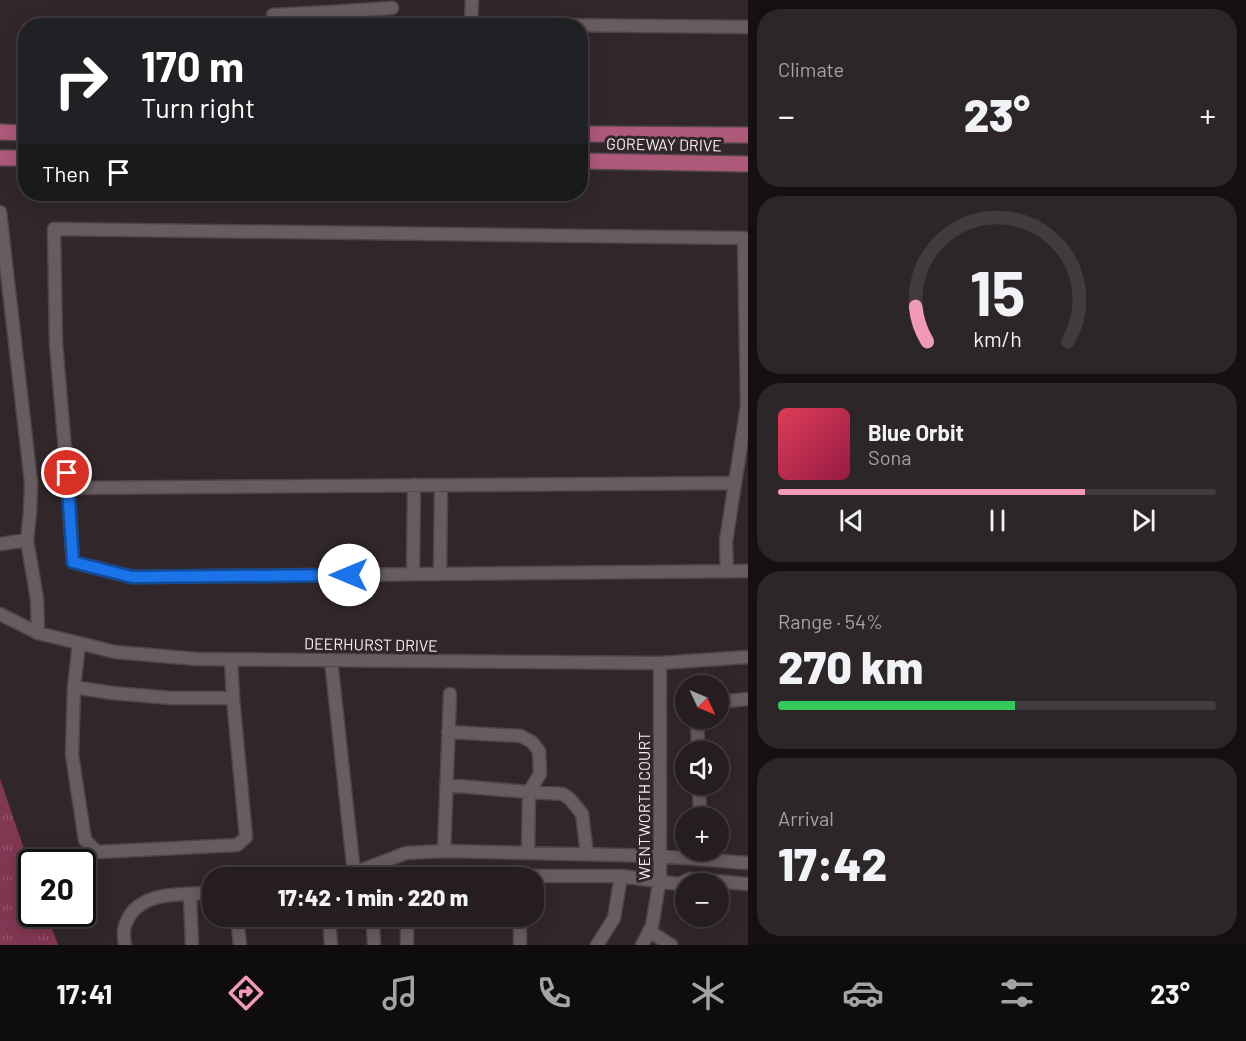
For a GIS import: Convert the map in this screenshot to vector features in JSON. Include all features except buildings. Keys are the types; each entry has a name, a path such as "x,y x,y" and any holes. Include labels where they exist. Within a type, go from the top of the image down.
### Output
{"main road":[{"path":"0,132 18,133"},
{"name":"GOREWAY DRIVE","path":"588,134 748,135"},
{"path":"0,158 18,158"},
{"name":"GOREWAY DRIVE","path":"588,161 748,164"}],"street":[{"path":"471,18 472,0"},
{"path":"273,15 393,8"},
{"path":"331,12 332,18"},
{"path":"588,25 748,27"},
{"path":"0,212 31,482 27,540 37,599 38,633"},
{"path":"728,571 726,541 747,406 744,238 54,230 56,345 73,562 132,577 748,571"},
{"path":"68,488 735,483"},
{"path":"413,574 414,485"},
{"path":"440,574 441,485"},
{"path":"0,544 27,540"},
{"name":"DEERHURST DRIVE","path":"0,614 38,633 115,652 197,659 660,663 748,657"},
{"path":"79,643 74,687 72,754 85,840 97,852 237,845 246,837 231,660"},
{"path":"331,660 353,867"},
{"name":"WENTWORTH COURT","path":"642,945 652,926 660,881 660,663"},
{"path":"74,687 111,693 172,698 233,698"},
{"path":"444,851 450,694"},
{"path":"729,701 748,699"},
{"path":"448,732 521,736 532,742 539,751 540,774 529,792 528,853"},
{"path":"447,785 563,794 582,814 587,854"},
{"path":"384,867 406,854 444,851 675,856"},
{"path":"729,860 748,863"},
{"path":"544,876 621,876 679,884 690,879 748,884"},
{"path":"597,945 614,918 621,876"},
{"path":"124,945 124,927 131,914 143,902 164,896 202,893"},
{"path":"190,894 192,945"},
{"path":"238,927 240,945"},
{"path":"330,927 331,945"},
{"path":"373,927 374,945"},
{"path":"407,927 407,945"},
{"path":"520,927 520,945"},
{"path":"649,932 671,945"}],"green space":[{"path":"0,779 24,849 18,849 18,927 52,927 58,945 0,945"}],"route":[{"path":"67,473 73,562 132,577 349,575"}]}
